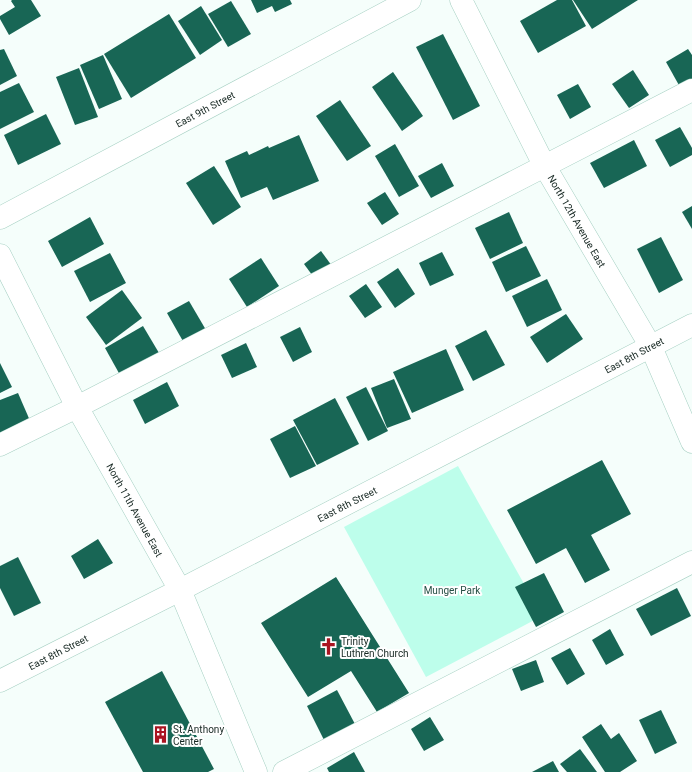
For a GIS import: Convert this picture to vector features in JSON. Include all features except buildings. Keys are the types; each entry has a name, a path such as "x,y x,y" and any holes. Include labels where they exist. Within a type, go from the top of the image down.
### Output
{"street":[{"name":"East 9th Street","path":"0,218 410,0"},
{"name":"North 12th Avenue East","path":"460,0 544,165 651,347 692,442"},
{"path":"0,445 692,90"},
{"name":"North 11th Avenue East","path":"0,255 76,407 180,590 256,772"},
{"name":"East 8th Street","path":"0,681 180,590 692,325"},
{"path":"284,772 692,562"}],"green space":[{"name":"Munger Park","path":"458,466 542,616 426,677 344,527"}],"place":[{"name":"Trinity Luthren Church","path":"328,647"},
{"name":"St. Anthony Center","path":"160,735"}]}
